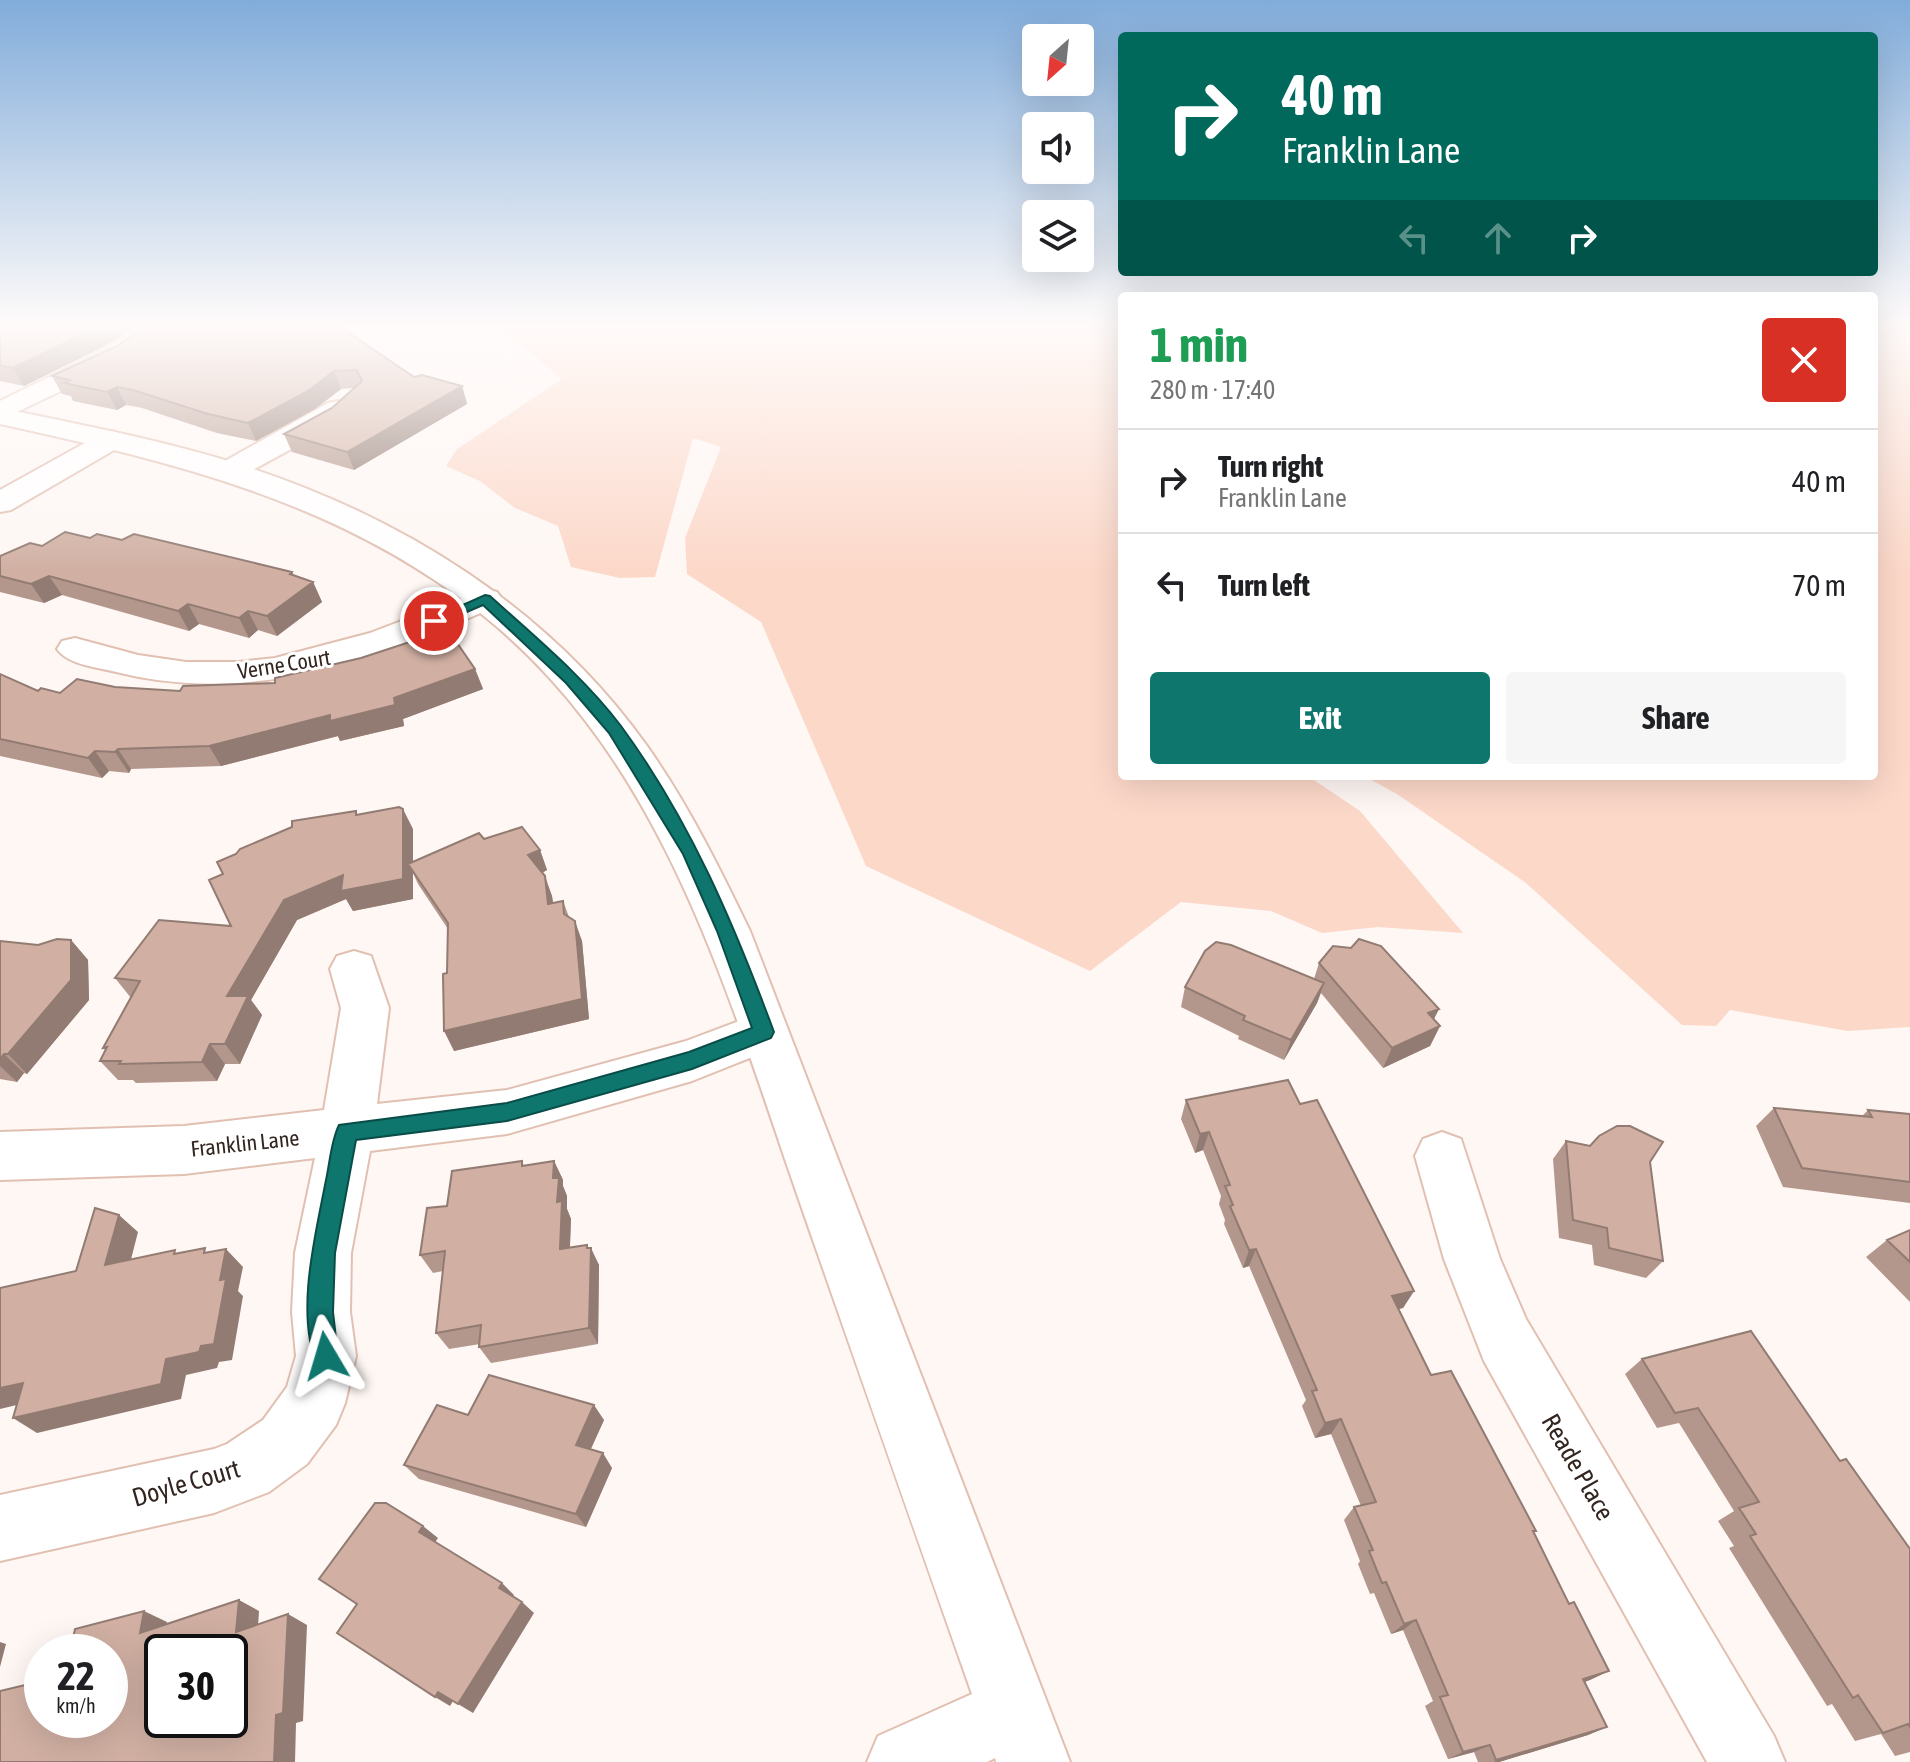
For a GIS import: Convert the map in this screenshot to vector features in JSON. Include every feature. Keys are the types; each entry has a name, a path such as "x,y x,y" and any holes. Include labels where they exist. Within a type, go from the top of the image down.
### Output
{"street":[{"path":"229,471 327,418 342,406"},
{"path":"0,414 229,471 287,491 362,524 420,556 485,599 571,679 615,729 692,853 709,892 1024,1737 904,1762"},
{"path":"0,503 111,440"},
{"name":"Verne Court","path":"75,649 120,663 201,674 263,671 339,656 485,599"},
{"name":"Doyle Court","path":"0,1528 214,1481 246,1469 285,1442 314,1403 326,1356 321,1312 323,1253 347,1132 365,1008 354,969"},
{"name":"Franklin Lane","path":"0,1156 184,1150 507,1112 692,1060 763,1032"},
{"name":"Reade Place","path":"1442,1156 1472,1259 1505,1340 1748,1762"}],"shaded area":[{"path":"521,406 1118,406 1118,780 1314,780 1360,811 1463,933 1378,927 1322,933 1271,911 1181,902 1090,971 866,866 761,622 687,574 685,538 721,447 693,438 655,577 620,578 571,567 558,526 515,508 480,481 446,466 457,449"},
{"path":"1878,406 1910,406 1910,1027 1848,1031 1730,1010 1716,1026 1682,1025 1526,883 1397,794 1371,780 1878,780"}],"building":[{"path":"184,406 279,406 248,423"},
{"path":"427,406 347,452 284,434 332,408"},
{"path":"65,532 90,538 97,534 122,540 134,534 292,572 290,574 313,582 267,616 248,611 239,618 188,604 178,611 49,576 31,584 0,576 0,556 30,543 42,546"},
{"path":"453,637 475,669 394,698 395,705 330,721 330,715 209,746 95,751 88,758 0,739 0,674 38,691 41,688 60,693 77,679 115,687 180,691 183,686 275,683 275,678 361,658 422,638 427,646"},
{"path":"399,807 403,809 403,879 341,891 343,875 284,900 227,996 248,996 225,1044 210,1044 202,1062 119,1064 121,1061 100,1061 107,1047 103,1048 140,981 115,978 159,920 231,926 209,880 223,874 217,862 292,827 292,821"},
{"path":"522,827 540,850 528,855 545,876 548,904 563,901 564,914 575,921 582,999 444,1031 443,974 447,973 448,923 408,864 479,833 484,839"},
{"path":"57,939 71,940 71,980 8,1054 0,1059 0,941 38,945"},
{"path":"1359,939 1381,946 1439,1009 1428,1013 1440,1026 1392,1048 1319,963 1333,946 1351,948"},
{"path":"1216,942 1231,945 1324,983 1291,1040 1243,1020 1245,1016 1185,987 1205,951"},
{"path":"1288,1080 1300,1104 1317,1100 1414,1291 1392,1296 1431,1375 1451,1371 1536,1531 1533,1531 1569,1604 1574,1602 1609,1671 1583,1679 1607,1727 1496,1760 1490,1745 1463,1752 1440,1697 1448,1695 1416,1620 1404,1624 1369,1551 1373,1550 1354,1507 1376,1502 1341,1419 1325,1423 1312,1391 1317,1390 1256,1249 1249,1250 1230,1206 1233,1205 1225,1186 1230,1185 1209,1132 1200,1134 1186,1100"},
{"path":"1774,1108 1872,1117 1868,1110 1910,1114 1910,1182 1802,1168"},
{"path":"1617,1126 1630,1126 1663,1142 1650,1162 1663,1261 1609,1248 1607,1228 1573,1220 1566,1141 1590,1146 1599,1136"},
{"path":"522,1161 522,1166 554,1161 553,1178 559,1178 557,1202 562,1201 560,1249 587,1245 591,1248 589,1328 479,1347 481,1325 436,1333 445,1251 420,1255 427,1208 447,1206 452,1171"},
{"path":"95,1208 119,1215 105,1265 175,1250 174,1254 205,1248 204,1253 226,1249 220,1280 226,1279 214,1344 201,1346 199,1352 166,1359 161,1384 13,1418 23,1383 0,1388 0,1288 76,1271"},
{"path":"1910,1230 1910,1262 1887,1240"},
{"path":"1751,1331 1840,1461 1846,1459 1910,1549 1910,1727 1908,1724 1883,1733 1858,1695 1853,1698 1750,1536 1756,1534 1739,1508 1759,1502 1698,1408 1675,1413 1642,1359"},
{"path":"489,1375 594,1405 576,1445 603,1453 576,1514 404,1465 437,1405 468,1415"},
{"path":"375,1503 386,1503 423,1526 419,1532 502,1583 499,1588 522,1602 458,1704 438,1692 435,1697 337,1633 357,1604 319,1579"},
{"path":"239,1600 236,1632 288,1614 283,1713 276,1715 274,1762 0,1762 0,1691 24,1685 24,1738 128,1738 128,1634 74,1634 75,1629 144,1611 140,1633"}],"route":[{"path":"326,1356 321,1312 323,1253 347,1132 507,1112 692,1060 763,1032 727,931 692,853 615,729 571,679 485,599 434,621"}]}
